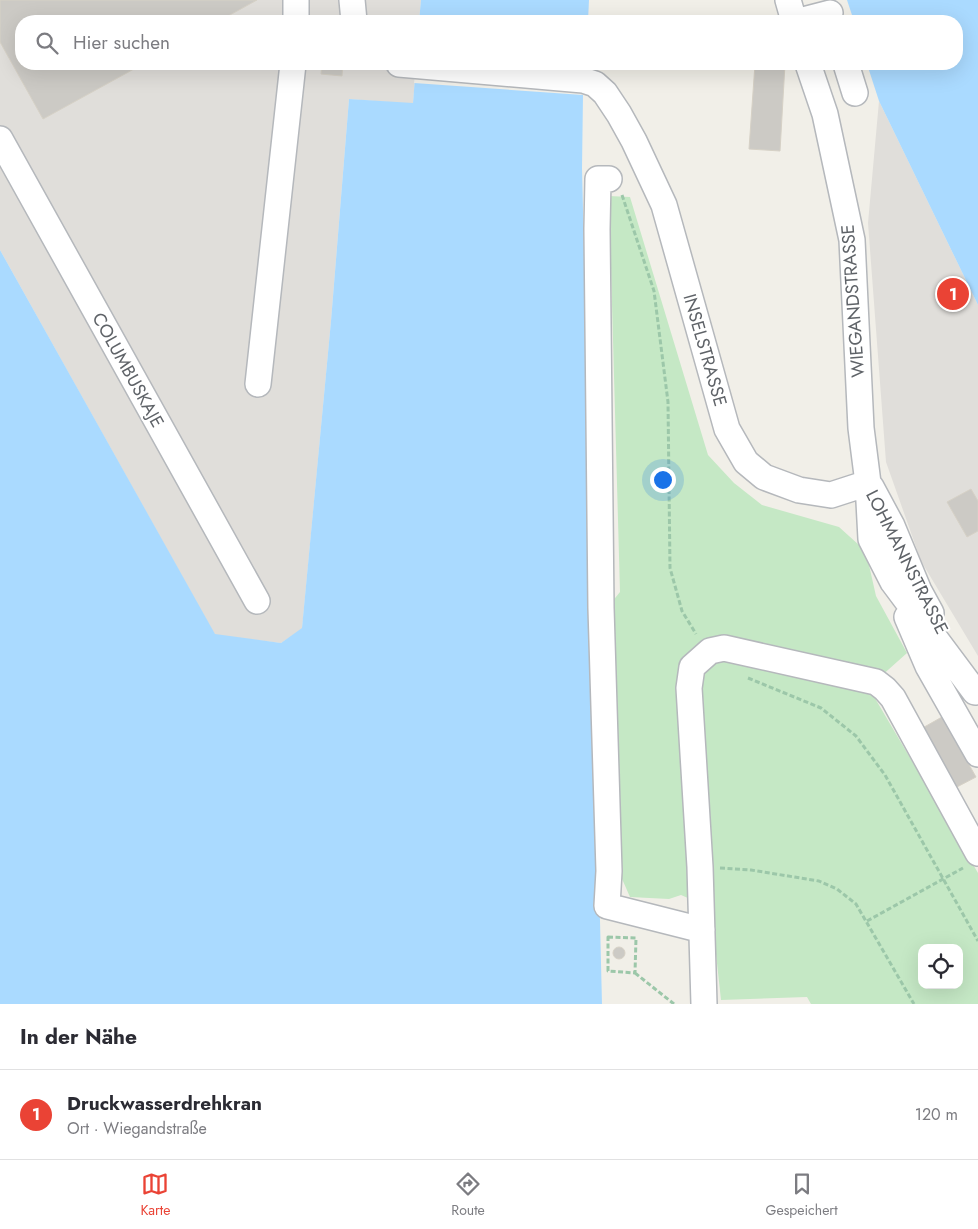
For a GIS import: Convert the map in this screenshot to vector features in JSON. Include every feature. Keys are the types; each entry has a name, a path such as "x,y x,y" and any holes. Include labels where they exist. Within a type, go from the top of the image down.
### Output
{"street":[{"path":"296,0 296,15"},
{"path":"352,0 353,15"},
{"path":"788,0 792,15"},
{"path":"818,15 830,11"},
{"path":"258,384 292,70"},
{"name":"INSELSTRASSE","path":"466,70 584,80 595,84 605,93 634,142 664,205 727,429 746,462 764,477 807,491 831,495 868,483"},
{"name":"WIEGANDSTRASSE","path":"810,70 825,114 852,240 861,428 868,483"},
{"path":"848,70 856,93"},
{"name":"COLUMBUSKAJE","path":"0,138 257,601"},
{"path":"609,179 598,179 597,229 601,608 609,871 607,906 702,930"},
{"name":"LOHMANNSTRASSE","path":"868,483 871,539 893,582 976,695"},
{"name":"LOHMANNSTRASSE","path":"868,483 892,526 919,591 976,695"},
{"path":"893,582 928,666 978,754"},
{"path":"704,1004 700,867 689,688 692,667 710,652 724,648 876,682 886,689 893,698 974,859"}],"path":[{"path":"609,179 617,180 654,291 668,402 670,568 682,611 710,652"},
{"path":"744,676 821,708 856,736 885,775 978,940"},
{"path":"867,921 974,859"},
{"path":"700,867 751,870 819,881 837,889 856,904 914,1004"},
{"path":"635,973 636,938 608,937 608,971 635,973 674,1004"}],"shaded area":[{"path":"0,0 421,0 420,15 15,15 15,70 416,70 413,104 349,99 331,321 302,629 281,643 215,635 0,250"},
{"path":"879,101 978,305 978,656 921,561 886,462 868,223"}],"green space":[{"path":"609,196 630,197 708,455 734,483 762,505 839,527 859,545 869,565 876,596 907,653 879,678 876,700 978,873 978,1004 811,1004 807,997 721,1000 711,908 681,895 669,899 630,897 619,872 611,603 620,592"}],"water":[{"path":"421,0 589,0 588,15 420,15"},
{"path":"847,0 978,0 978,305 879,101 869,70 963,70 963,15 852,15"},
{"path":"416,70 585,70 582,168 602,1004 0,1004 0,250 215,634 281,643 302,628 331,321 349,99 413,103"}],"pier":[{"path":"415,70 585,70 583,95 414,83"}],"building":[{"path":"0,0 257,0 230,15 15,15 15,69 0,42"},
{"path":"16,70 132,70 43,119"},
{"path":"321,70 342,70 342,76 321,74"},
{"path":"755,70 785,70 780,151 749,149"},
{"path":"953,283 961,286 964,294 961,302 953,305 945,302 942,294 945,286"},
{"path":"971,489 978,501 978,531 967,537 947,502"},
{"path":"942,717 976,777 953,789 919,730"},
{"path":"621,947 624,948 624,958 617,959 614,958 613,951 614,948"}],"place":[{"name":"Druckwasserdrehkran","path":"953,294"}]}
